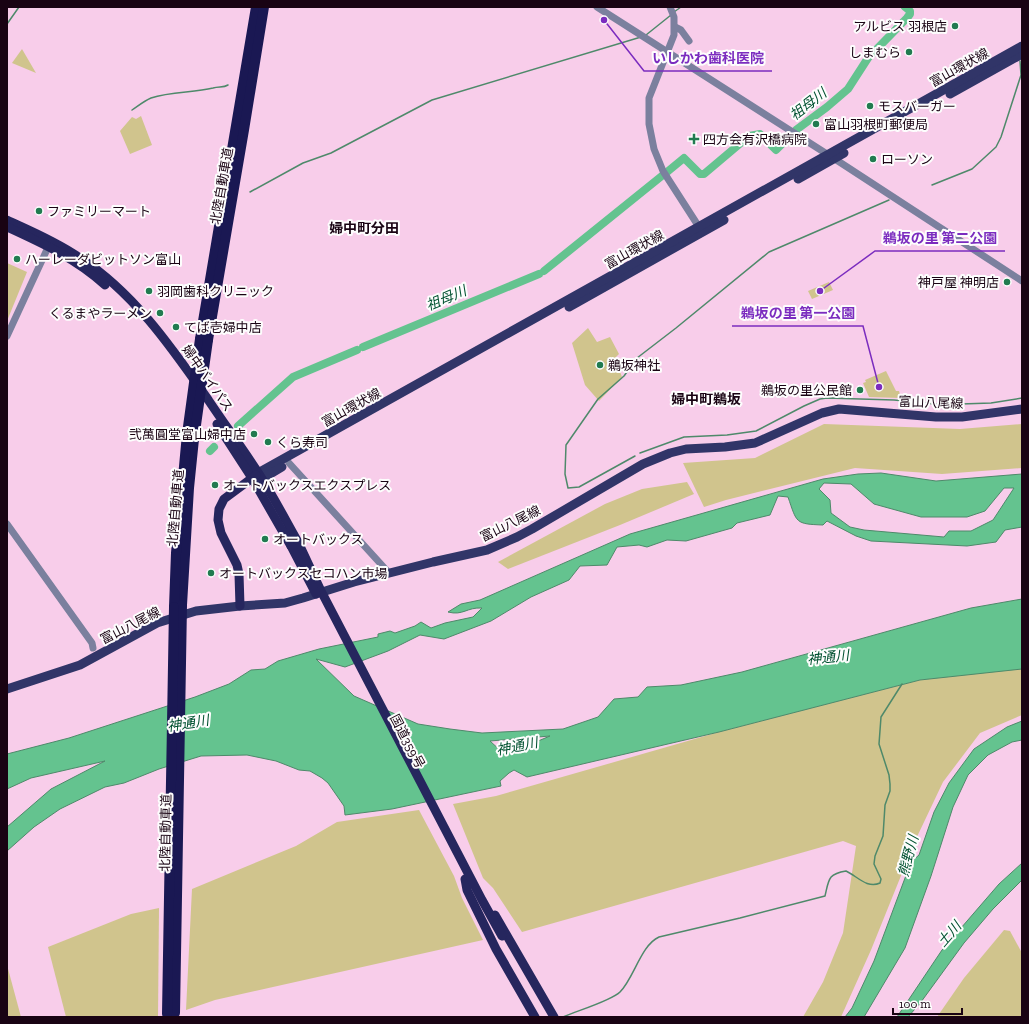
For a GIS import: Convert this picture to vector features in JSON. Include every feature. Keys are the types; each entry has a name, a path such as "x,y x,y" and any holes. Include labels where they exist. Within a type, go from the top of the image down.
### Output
{"highway":[{"name":"北陸自動車道","path":"240,132 256,7"},
{"name":"北陸自動車道","path":"171,1015 178,606 187,518 190,436 213,283 264,7"},
{"name":"婦中バイパス","path":"7,220 49,243 102,282 154,332 207,406 255,479"},
{"name":"婦中バイパス","path":"7,228 49,243"},
{"name":"国道359号","path":"255,479 324,596 474,884 548,1017"},
{"path":"240,606 239,574 237,566 221,533 218,520 219,509 224,499 228,495 255,479"},
{"name":"国道359号","path":"294,544 465,879 541,1017"},
{"path":"465,879 467,890 494,944 535,1017"},
{"path":"474,884 507,935 554,1017"}],"main road":[{"name":"富山環状線","path":"255,479 289,463 831,157 1022,46"},
{"name":"富山環状線","path":"255,479 699,227 1022,54"},
{"name":"富山八尾線","path":"7,689 80,665 157,623 196,610 285,603 306,598 354,582 487,550 527,531 632,470 670,453 755,443 822,413 839,409 936,417 962,417 1022,409"}],"street":[{"path":"597,7 1022,281"},
{"path":"670,7 674,17 674,35 650,98 649,124 654,149 663,171 699,227"},
{"path":"675,27 681,30 689,41"},
{"path":"7,336 49,243"},
{"path":"289,463 389,573"},
{"path":"7,524 92,643 93,648"}],"shaded area":[{"path":"22,49 36,73 12,63"},
{"path":"141,116 152,145 130,154 120,131 132,117 136,119"},
{"path":"7,263 27,272 7,321"},
{"path":"829,282 833,290 812,299 808,291"},
{"path":"588,328 597,342 610,337 619,354 615,358 622,377 599,401 585,385 572,343"},
{"path":"886,371 896,391 899,391 901,398 869,397 863,383 866,382 865,380"},
{"path":"824,424 960,429 1022,424 1022,468 942,474 855,468 726,500 704,507 683,463 755,458"},
{"path":"687,482 694,494 508,569 498,562 605,504 642,489"},
{"path":"1022,669 1022,715 980,733 943,782 915,841 871,950 841,1017 803,1017 823,982 843,933 856,846 843,841 522,932 493,888 483,878 453,804 496,796 719,732 920,680"},
{"path":"419,810 454,876 462,898 483,940 215,1000 186,1010 192,889 296,846 337,822"},
{"path":"159,908 158,1017 66,1017 48,947 131,914"},
{"path":"1004,930 1010,931 1022,953 1022,1017 937,1017 964,978"},
{"path":"7,965 21,1017 7,1017"}],"water":[{"name":"神通川","path":"881,473 936,481 1022,474 1022,527 1005,530 996,542 967,546 871,541 856,536 827,521 823,525 802,523 793,512 788,497 778,496 770,515 737,523 732,528 686,541 667,540 647,547 639,545 617,547 607,565 580,566 569,580 531,597 491,621 444,639 420,635 388,651 345,667 316,659 354,696 418,724 482,733 563,729 598,717 614,699 638,697 647,687 681,685 742,672 971,608 1022,599 1022,669 920,680 719,732 527,777 514,770 500,781 501,786 392,809 345,815 344,806 328,783 310,771 299,770 276,761 247,755 201,756 159,769 124,783 105,787 60,809 34,827 7,851 7,827 51,789 105,761 31,778 7,789 7,754 69,738 195,697 229,684 251,670 265,669 278,661 319,649 378,637 378,634 390,631 395,633 415,626 421,622 431,628 445,623 473,617 482,608 458,613 448,612 461,604 480,600 630,534 823,479 858,474","holes":["824,483 851,484 874,504 921,517 967,517 985,511 1004,488 1014,488 993,520 971,531 949,531 944,537 864,530 850,527 831,513 830,500 819,489","550,736 524,747 502,752 490,741"]},
{"path":"1022,721 1022,740 1012,742 988,755 968,775 953,807 931,876 905,948 864,1017 845,1017 852,1008 874,961 911,862 919,855 934,812 949,783 974,749 1007,727"},
{"path":"1022,863 1022,880 993,909 964,943 921,1002 908,1017 897,1017 942,950 999,884"}],"waterway":[{"path":"7,24 19,7"},
{"path":"674,12 681,7"},
{"name":"祖母川","path":"667,172 684,158 700,174 704,174 749,136 760,134 776,150 796,130 848,89 868,58 910,14 910,11 905,7"},
{"path":"646,35 671,15"},
{"path":"250,192 303,163 331,153 432,100 641,37"},
{"path":"932,185 972,169 996,147 1001,137 1021,75 1020,61"},
{"path":"132,110 151,98 228,85"},
{"name":"祖母川","path":"544,271 663,175"},
{"path":"635,456 579,487 568,488 565,474 566,445 598,399 624,376 637,358 769,252 889,200"},
{"name":"祖母川","path":"363,347 539,274"},
{"name":"祖母川","path":"238,426 293,377 357,350"},
{"path":"961,404 991,403 1022,398"},
{"path":"640,453 684,437 727,435 756,431 820,399 894,400 955,405"},
{"name":"祖母川","path":"210,451 214,447"},
{"path":"563,1017 601,1002 620,992 625,986 642,954 647,947 659,937 825,896 830,878 840,872 846,871 866,883 880,883 881,879 874,864 875,856 883,836 885,805 890,791 889,775 879,744 881,717 902,684"}],"place":[{"name":"いしかわ歯科医院","path":"604,20"},
{"name":"アルビス 羽根店","path":"955,26"},
{"name":"しまむら","path":"909,52"},
{"name":"モスバーガー","path":"870,106"},
{"name":"富山羽根町郵便局","path":"816,124"},
{"name":"四方会有沢橋病院","path":"694,139"},
{"name":"ローソン","path":"873,159"},
{"name":"ファミリーマート","path":"39,211"},
{"name":"ハーレーダビットソン富山","path":"17,259"},
{"name":"神戸屋 神明店","path":"1007,282"},
{"name":"羽岡歯科クリニック","path":"149,291"},
{"name":"鵜坂の里 第二公園","path":"820,291"},
{"name":"くるまやラーメン","path":"160,313"},
{"name":"てば壱婦中店","path":"176,327"},
{"name":"鵜坂神社","path":"600,365"},
{"name":"鵜坂の里 第一公園","path":"879,387"},
{"name":"鵜坂の里公民館","path":"860,390"},
{"name":"弐萬圓堂富山婦中店","path":"254,434"},
{"name":"くら寿司","path":"268,442"},
{"name":"オートバックスエクスプレス","path":"215,485"},
{"name":"オートバックス","path":"265,539"},
{"name":"オートバックスセコハン市場","path":"211,573"}],"district":[{"name":"婦中町分田","path":"364,228"},
{"name":"婦中町鵜坂","path":"706,399"}],"water label":[{"name":"熊野川","path":"908,856"},
{"name":"土川","path":"949,934"}]}
